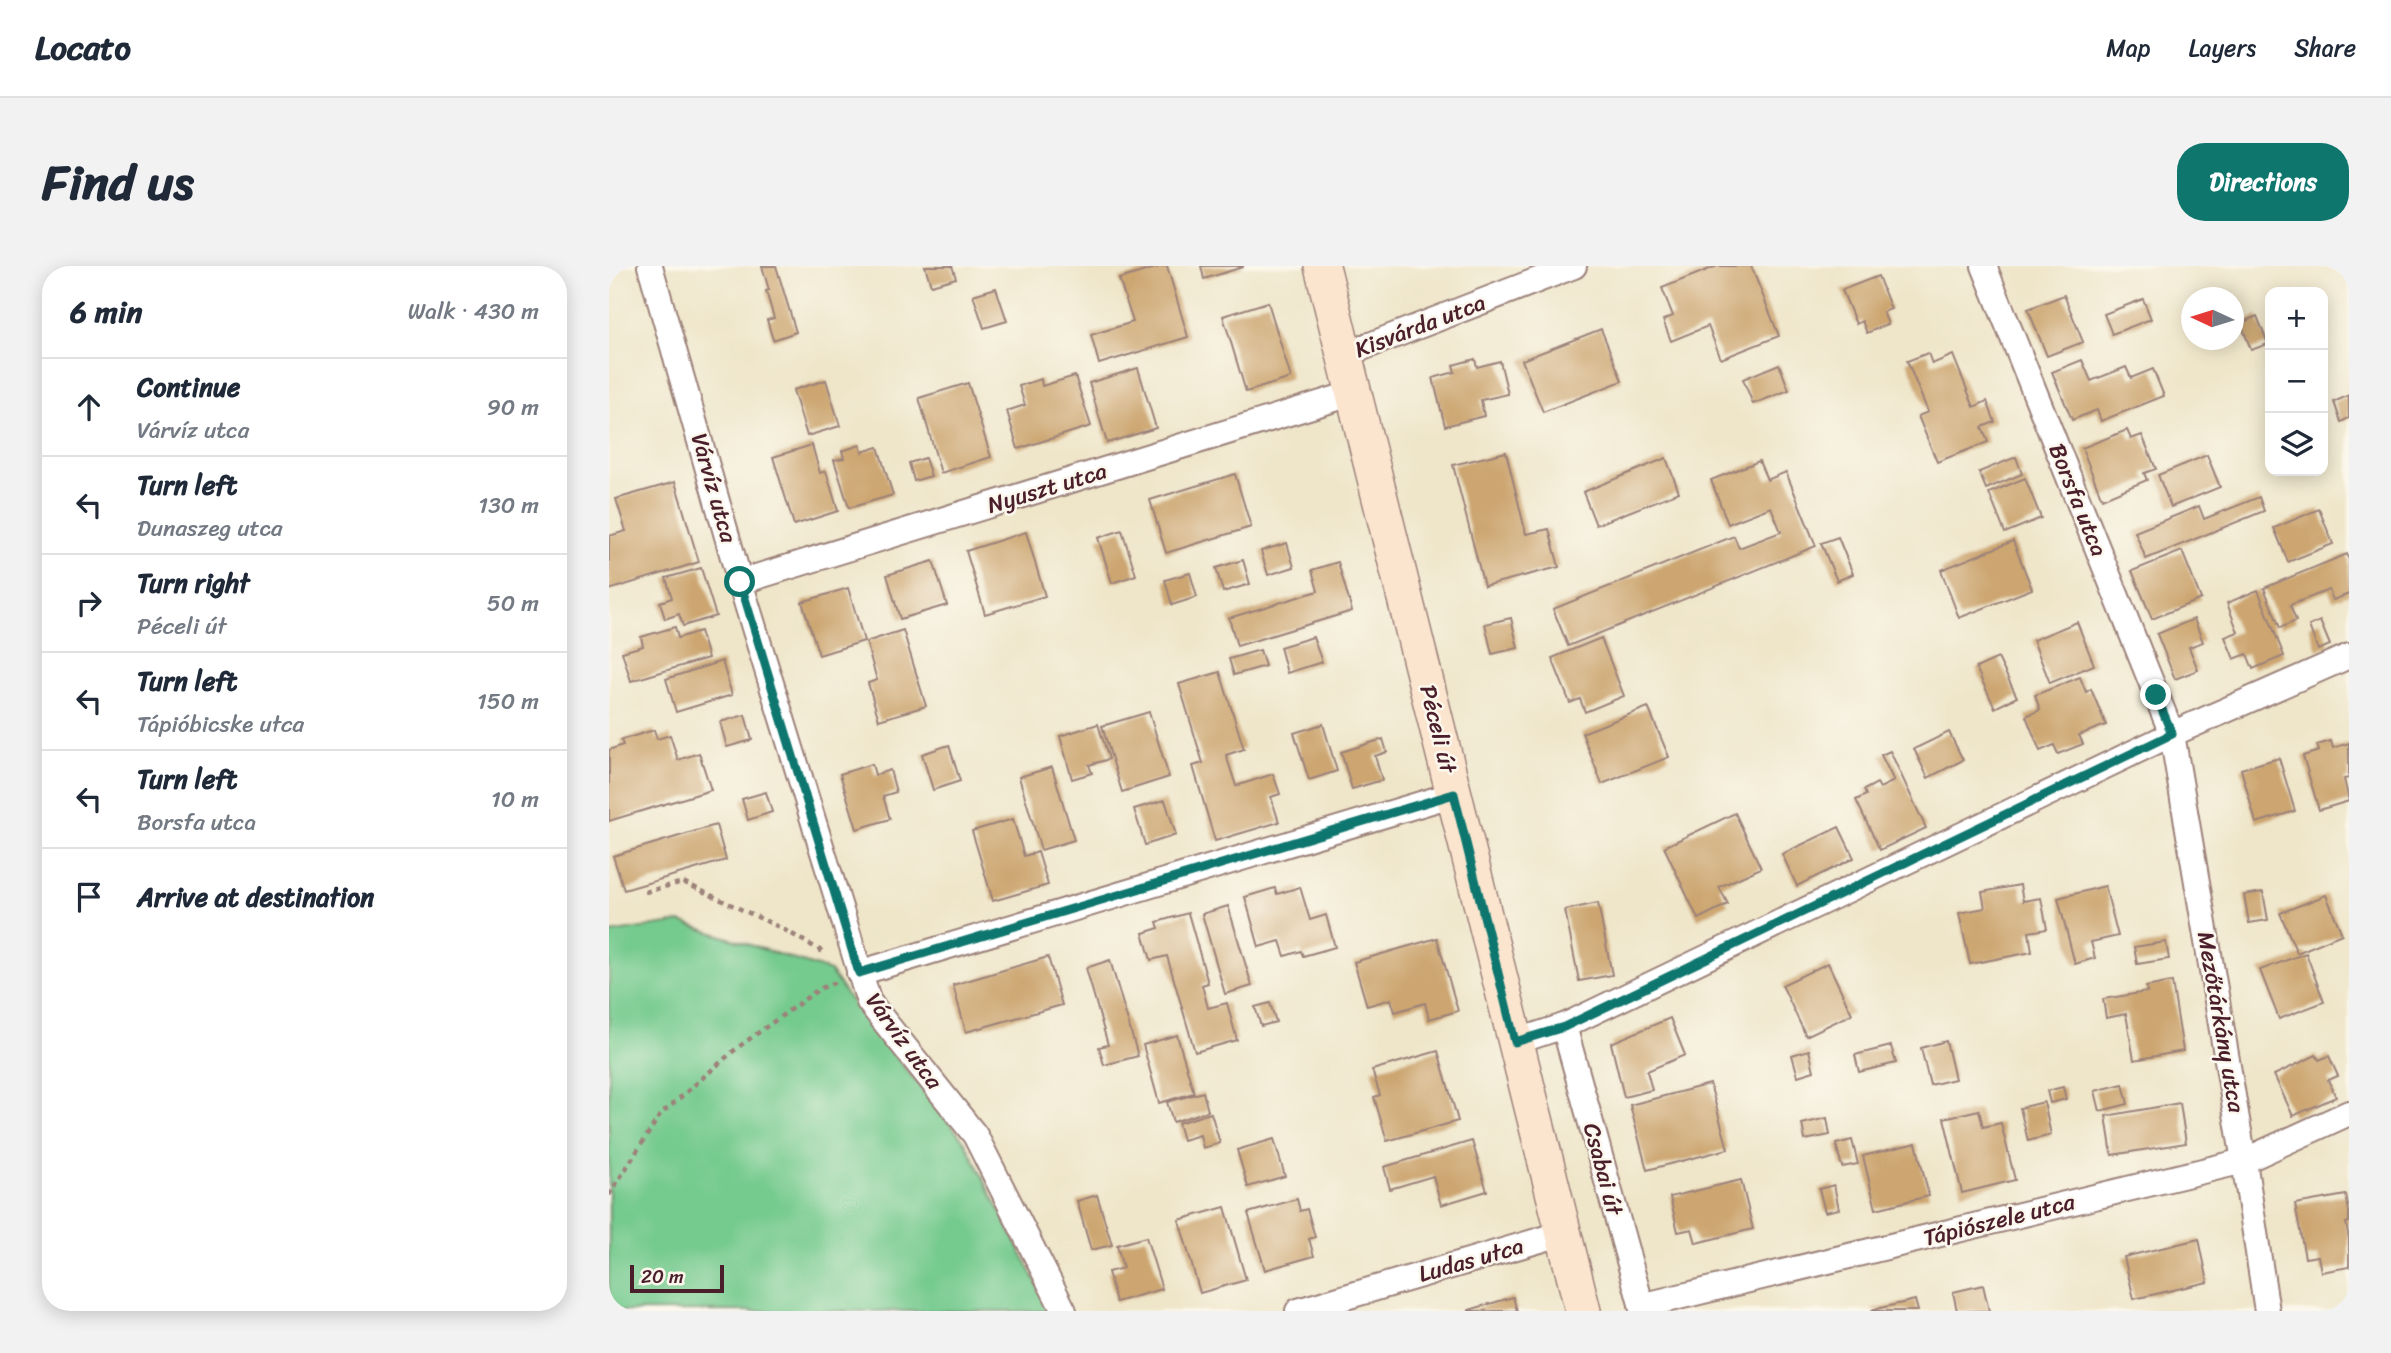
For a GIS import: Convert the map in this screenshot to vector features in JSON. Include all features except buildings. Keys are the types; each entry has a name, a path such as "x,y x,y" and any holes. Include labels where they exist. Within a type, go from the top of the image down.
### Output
{"main road":[{"name":"Péceli út","path":"1322,266 1564,1233"},
{"path":"1564,1233 1583,1311"}],"street":[{"name":"Várvíz utca","path":"650,266 740,582 869,1002 975,1135 1064,1311"},
{"name":"Kisvárda utca","path":"1343,355 1574,266"},
{"name":"Borsfa utca","path":"1984,266 2172,734"},
{"name":"Nyuszt utca","path":"740,582 1354,393"},
{"path":"1515,1042 1564,1027 2172,734 2349,656"},
{"name":"Mezőtárkány utca","path":"2172,734 2267,1311"},
{"path":"859,973 1454,794"},
{"name":"Csabai út","path":"1564,1027 1642,1308"},
{"name":"Tápiószele utca","path":"1642,1308 2244,1161 2349,1112"},
{"name":"Ludas utca","path":"1298,1311 1564,1233"}],"path":[{"path":"645,892 683,882 782,929 859,973"},
{"path":"609,1195 660,1115 737,1048 819,989 859,973"}],"green space":[{"path":"680,922 830,971 855,1007 965,1142 1051,1311 609,1311 609,933"}],"route":[{"path":"740,582 859,973 1454,794 1515,1042 1564,1027 2172,734 2156,695"}]}
